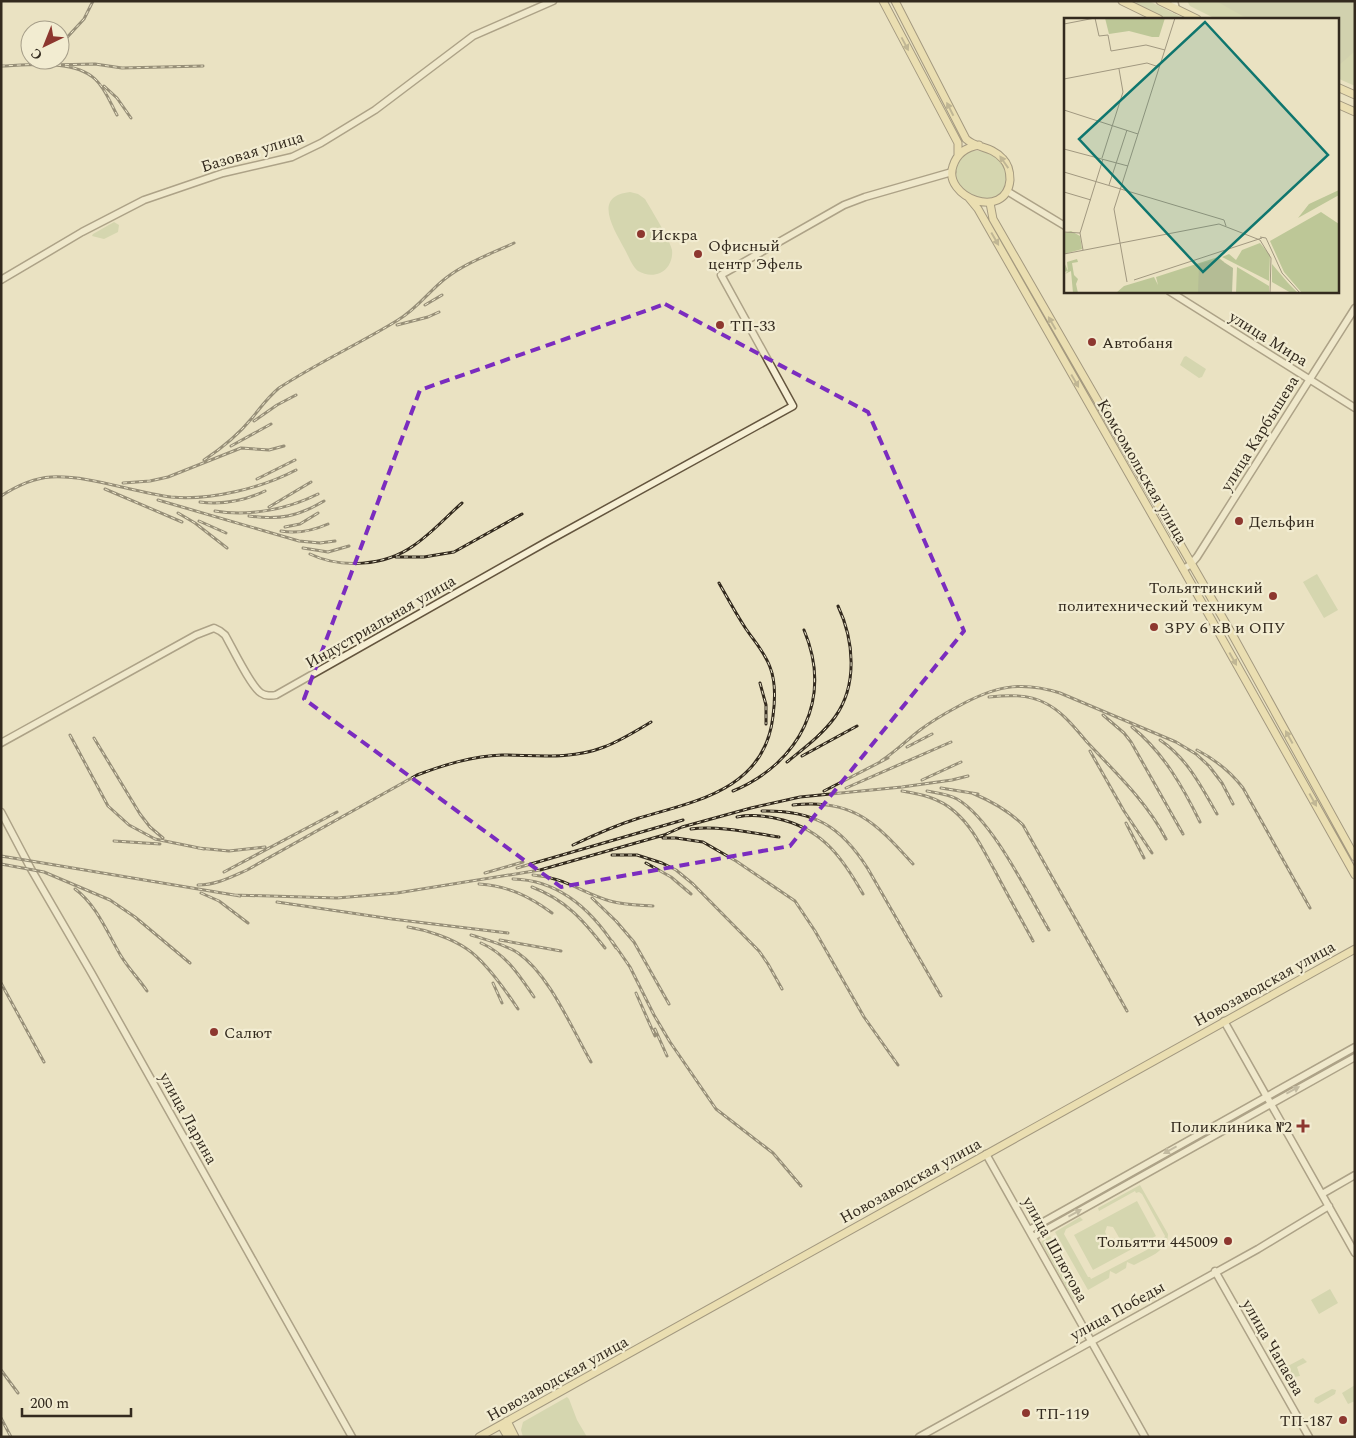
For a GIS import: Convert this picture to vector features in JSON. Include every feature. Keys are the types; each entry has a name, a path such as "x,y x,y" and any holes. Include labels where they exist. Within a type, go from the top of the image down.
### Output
{"main road":[{"path":"883,1 958,144 958,156 952,172 958,187 969,198 984,204 1000,198 1007,191 1010,182 1010,172 1005,161 996,152 966,140 895,1"},
{"path":"1160,1 1175,5 1195,18"},
{"path":"1127,2 1157,18"},
{"path":"1338,87 1355,95"},
{"path":"1338,104 1355,112"},
{"path":"958,156 970,147 979,145"},
{"name":"Комсомольская улица","path":"969,198 978,209 1133,482 1232,634 1355,857"},
{"name":"Комсомольская улица","path":"990,203 993,219 1141,478 1290,760 1355,875"},
{"path":"1054,343 1062,339"},
{"path":"1133,482 1141,478"},
{"path":"1290,760 1299,755"},
{"path":"1327,825 1335,821"},
{"name":"Новозаводская улица","path":"479,1437 1052,1119 1355,948"},
{"path":"504,1423 508,1437"},
{"path":"504,1423 515,1437"}],"street":[{"name":"Базовая улица","path":"1,280 82,232 144,200 223,173 292,156 321,143 375,110 473,36 553,1"},
{"name":"Индустриальная улица","path":"1,743 196,635 214,628 225,635 254,686 261,693 270,696 276,695 548,541 794,406 721,275 844,205 865,197 952,172"},
{"path":"1007,191 1064,225"},
{"name":"улица Мира","path":"1171,292 1355,408"},
{"name":"улица Карбышева","path":"1187,567 1355,308"},
{"name":"улица Ларина","path":"1,812 31,869 352,1437"},
{"path":"1224,1021 1355,1253"},
{"path":"1029,1230 1355,1047"},
{"path":"1033,1236 1355,1057"},
{"name":"улица Шлютова","path":"986,1154 1145,1437"},
{"path":"1322,1194 1355,1175"},
{"name":"улица Победы","path":"919,1437 1215,1271 1258,1249 1329,1206"},
{"name":"улица Чапаева","path":"1215,1271 1309,1437"}],"highlighted area":[{"path":"665,304 868,412 964,631 790,846 561,887 304,699 420,390"}],"green space":[{"path":"1136,1 1149,1 1183,18 1163,18 1138,6"},
{"path":"1187,1 1355,1 1355,86 1338,78 1338,18 1214,18 1190,6"},
{"path":"1216,1 1355,1 1355,51 1338,66 1338,18 1246,18"},
{"path":"970,151 985,152 992,155 1003,164 1006,170 1007,177 1004,191 994,200 971,196 957,180 956,169 958,164"},
{"name":"Искра","path":"630,192 638,194 645,199 671,246 670,263 666,269 657,274 646,274 636,269 611,223 609,206 612,200 618,195"},
{"path":"114,222 119,225 118,232 104,239 92,236 93,234"},
{"path":"1186,356 1206,369 1202,377 1199,378 1180,365"},
{"path":"1317,574 1338,610 1324,618 1303,582"},
{"path":"1140,1185 1168,1234 1167,1240 1156,1254 1134,1265 1127,1262 1126,1268 1116,1274 1110,1271 1109,1278 1088,1290 1055,1232 1080,1217 1083,1220 1066,1229 1064,1234 1088,1277 1091,1279 1162,1242 1165,1236 1142,1194 1139,1192 1136,1193 1135,1191 1099,1211 1098,1208"},
{"path":"1137,1201 1156,1236 1093,1270 1074,1235","holes":["1107,1226 1113,1227 1121,1241 1119,1247 1112,1245 1105,1232"]},
{"path":"1050,1236 1083,1294 1073,1299 1041,1242"},
{"path":"1330,1289 1338,1303 1319,1314 1311,1300"},
{"path":"1303,1358 1307,1362 1297,1367 1300,1376 1294,1377 1288,1366"},
{"path":"1355,1385 1355,1401 1348,1404 1342,1393"},
{"path":"1332,1389 1336,1390 1335,1394 1318,1404 1314,1402 1315,1398"},
{"path":"567,1397 587,1437 523,1437 521,1430 523,1422"}],"railway":[{"path":"70,34 84,19 93,1"},
{"path":"1,66 37,64 75,68 95,79 108,96 117,115"},
{"path":"70,65 95,64 122,68 203,66"},
{"path":"104,86 117,98 131,118"},
{"path":"204,460 236,435 279,388 398,320 412,310 454,272 514,243"},
{"path":"425,305 442,295"},
{"path":"397,325 428,317 439,312"},
{"path":"254,421 296,395"},
{"path":"231,446 271,424"},
{"path":"123,483 150,481 168,477 241,448 269,450 284,446"},
{"path":"257,479 295,460"},
{"path":"1,496 12,489 38,479 65,477 95,481 156,495 186,498 202,497 252,488 296,470"},
{"path":"269,507 311,482"},
{"path":"105,489 182,522"},
{"path":"200,502 234,501 265,491"},
{"path":"215,511 241,513 281,508 318,494"},
{"path":"158,500 299,541 320,543 335,541"},
{"path":"249,516 270,518 288,516 305,511 324,501"},
{"path":"310,554 322,559 349,563 363,563 389,558 402,553 420,541 462,503"},
{"path":"178,513 195,523 227,548"},
{"path":"285,527 300,524 318,513"},
{"path":"396,557 424,557 454,552 522,514"},
{"path":"199,521 226,533"},
{"path":"281,531 305,531 328,524"},
{"path":"303,548 328,552 349,546"},
{"path":"573,845 622,824 705,798 725,788 742,776 757,760 767,741 773,716 775,698 773,679 770,667 760,648 742,623 719,583"},
{"path":"787,762 830,724 842,704 847,691 850,677 850,648 848,633 838,606"},
{"path":"733,791 756,779 776,764 793,746 804,726 812,704 815,680 812,656 804,630"},
{"path":"760,683 766,705 766,724"},
{"path":"881,761 929,724 970,700 995,690 1019,686 1032,687 1060,693 1176,742 1196,754 1209,766 1222,783 1233,804"},
{"path":"989,697 1011,696 1032,698 1057,710 1130,788 1150,812 1166,839"},
{"path":"1103,715 1124,733 1131,742 1183,834"},
{"path":"198,885 217,882 247,870 427,771 480,757 579,754 616,742 651,722"},
{"path":"802,756 857,726"},
{"path":"1132,727 1163,759 1187,796 1200,822"},
{"path":"907,747 932,734"},
{"path":"70,735 108,806 129,825 155,839 204,849"},
{"path":"94,738 140,814 150,827 163,838"},
{"path":"1160,740 1170,747 1186,764 1217,814"},
{"path":"846,788 951,742"},
{"path":"1197,750 1222,766 1243,788 1310,908"},
{"path":"1090,751 1124,811 1152,853"},
{"path":"824,791 888,758"},
{"path":"922,780 961,762"},
{"path":"234,895 337,898 397,893 540,870 664,835 682,827 800,797 902,787 968,776"},
{"path":"941,788 978,794"},
{"path":"902,791 923,795 936,800 961,817 982,847 1033,941"},
{"path":"927,791 957,799 983,823 1020,878 1049,930"},
{"path":"972,793 999,806 1023,825 1127,1011"},
{"path":"793,805 814,804 832,806 862,816 887,836 913,864"},
{"path":"762,811 780,811 811,818 836,831 847,842 868,869 941,996"},
{"path":"224,872 337,812"},
{"path":"737,817 772,817 810,831 840,858 863,894"},
{"path":"517,868 683,820"},
{"path":"1126,823 1144,858"},
{"path":"691,829 723,829 779,837"},
{"path":"663,838 703,842 736,861 795,901 815,931 864,1017 898,1065"},
{"path":"114,841 160,844"},
{"path":"198,848 229,851 265,847"},
{"path":"612,855 637,855 662,863 676,870 693,884 759,951 782,989"},
{"path":"1,856 240,896"},
{"path":"485,873 523,862"},
{"path":"646,863 671,877 691,894"},
{"path":"1,864 44,872 110,900 135,917 190,963"},
{"path":"533,875 564,882 610,901 653,906"},
{"path":"513,879 545,885 573,900 596,921 616,948"},
{"path":"479,884 499,887 518,893 552,913"},
{"path":"532,887 555,898 573,912 605,948"},
{"path":"75,889 95,911 121,956 147,991"},
{"path":"201,893 219,901 248,923"},
{"path":"592,898 634,942 669,1004"},
{"path":"277,902 392,919 508,933"},
{"path":"408,927 454,941 474,954 501,985 518,1009"},
{"path":"471,935 507,947 529,962 550,988 591,1062"},
{"path":"500,940 561,951"},
{"path":"612,941 630,967 670,1042 716,1109 773,1153 801,1186"},
{"path":"481,943 505,959 534,997"},
{"path":"1,983 44,1062"},
{"path":"493,983 502,1003"},
{"path":"636,993 655,1036"},
{"path":"655,1029 667,1056"},
{"path":"1,1370 18,1393"},
{"path":"1,1418 11,1437"}],"place":[{"name":"Искра","path":"641,234"},
{"name":"Офисный центр Эфель","path":"698,254"},
{"name":"ТП-33","path":"720,325"},
{"name":"Автобаня","path":"1092,342"},
{"name":"Дельфин","path":"1239,521"},
{"name":"Тольяттинский политехнический техникум","path":"1273,596"},
{"name":"ЗРУ 6 кВ и ОПУ","path":"1154,627"},
{"name":"Салют","path":"214,1032"},
{"name":"Поликлиника №2","path":"1303,1126"},
{"name":"Тольятти 445009","path":"1228,1241"},
{"name":"ТП-119","path":"1026,1413"},
{"name":"ТП-187","path":"1343,1420"}]}
